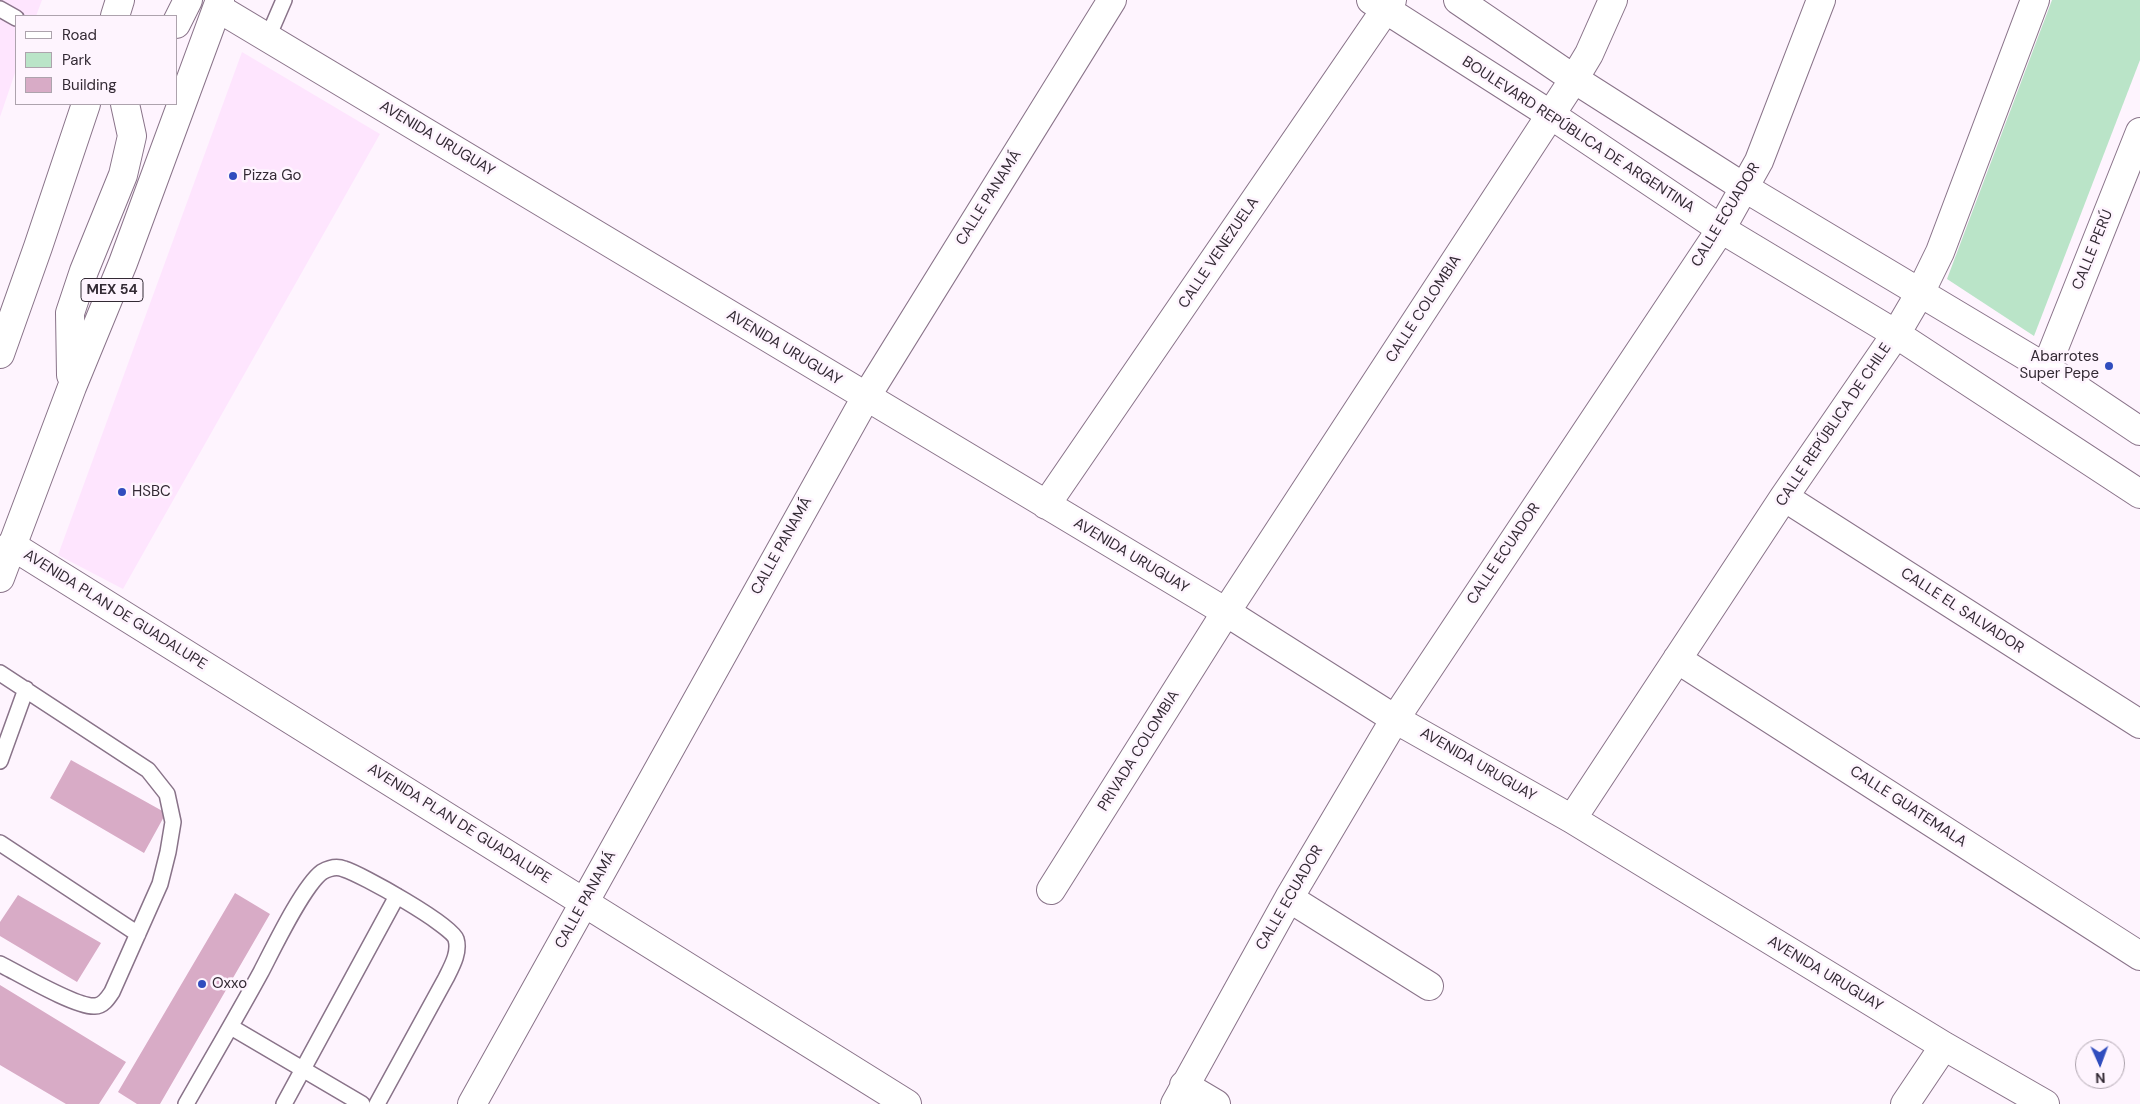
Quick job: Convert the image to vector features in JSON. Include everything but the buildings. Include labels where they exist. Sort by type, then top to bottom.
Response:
[{"type":"street","points":[[115,15],[120,0]]},
{"type":"street","points":[[178,20],[188,0]]},
{"type":"street","name":"CALLE PANAMÁ","points":[[472,1104],[866,397],[1112,0]]},
{"type":"street","points":[[1458,0],[1574,80],[1745,188],[2046,368],[2140,431]]},
{"type":"street","name":"CALLE COLOMBIA","points":[[1226,612],[1574,80],[1589,54],[1613,0]]},
{"type":"street","name":"CALLE ECUADOR","points":[[1180,1094],[1289,898],[1395,719],[1721,229],[1759,161],[1821,0]]},
{"type":"street","name":"CALLE REPÚBLICA DE CHILE","points":[[1572,819],[1784,497],[1896,334],[1920,294],[1940,252],[2035,0]]},
{"type":"street","name":"BOULEVARD REPÚBLICA DE ARGENTINA","points":[[1383,3],[1721,229],[1896,334],[2140,494]]},
{"type":"street","name":"CALLE VENEZUELA","points":[[1046,505],[1383,3]]},
{"type":"street","name":"AVENIDA URUGUAY","points":[[219,4],[268,37],[1226,612],[1395,719],[1572,819],[1944,1046],[2045,1104]]},
{"type":"street","name":"MEX 54","points":[[0,578],[72,387],[123,263],[219,4]]},
{"type":"street","points":[[0,354],[86,105]]},
{"type":"street","points":[[72,387],[70,313],[84,271],[122,175],[132,136],[125,105]]},
{"type":"street","name":"CALLE PERÚ","points":[[2046,368],[2140,132]]},
{"type":"street","name":"CALLE EL SALVADOR","points":[[1784,497],[2140,724]]},
{"type":"street","name":"AVENIDA PLAN DE GUADALUPE","points":[[11,545],[907,1104]]},
{"type":"street","name":"PRIVADA COLOMBIA","points":[[1052,890],[1226,612]]},
{"type":"street","name":"CALLE GUATEMALA","points":[[1677,659],[2140,956]]},
{"type":"street","points":[[1289,898],[1429,986]]},
{"type":"street","points":[[1905,1104],[1944,1046]]},
{"type":"street","points":[[1180,1094],[1216,1104]]},
{"type":"lane","points":[[268,37],[284,0]]},
{"type":"lane","points":[[0,9],[15,17]]},
{"type":"lane","points":[[0,673],[148,770],[167,794],[173,822],[160,884],[112,992],[102,1004],[88,1006],[69,999],[0,964]]},
{"type":"lane","points":[[0,761],[26,689]]},
{"type":"lane","points":[[0,843],[138,934]]},
{"type":"lane","points":[[186,1104],[231,1027],[294,910],[322,873],[331,868],[342,868],[396,896],[447,928],[455,937],[457,948],[454,961],[446,978],[377,1104]]},
{"type":"lane","points":[[284,1104],[396,896]]},
{"type":"lane","points":[[231,1027],[362,1104]]},
{"type":"shaded area","points":[[0,0],[42,0],[36,15],[15,15],[15,73],[0,117]]},
{"type":"shaded area","points":[[242,52],[380,134],[123,589],[58,555]]},
{"type":"green space","points":[[2052,0],[2140,0],[2140,60],[2034,336],[1947,279]]},
{"type":"place","name":"Pizza Go","points":[[233,176]]},
{"type":"place","name":"Abarrotes Super Pepe","points":[[2109,366]]},
{"type":"place","name":"HSBC","points":[[122,492]]},
{"type":"place","name":"Oxxo","points":[[202,984]]}]
